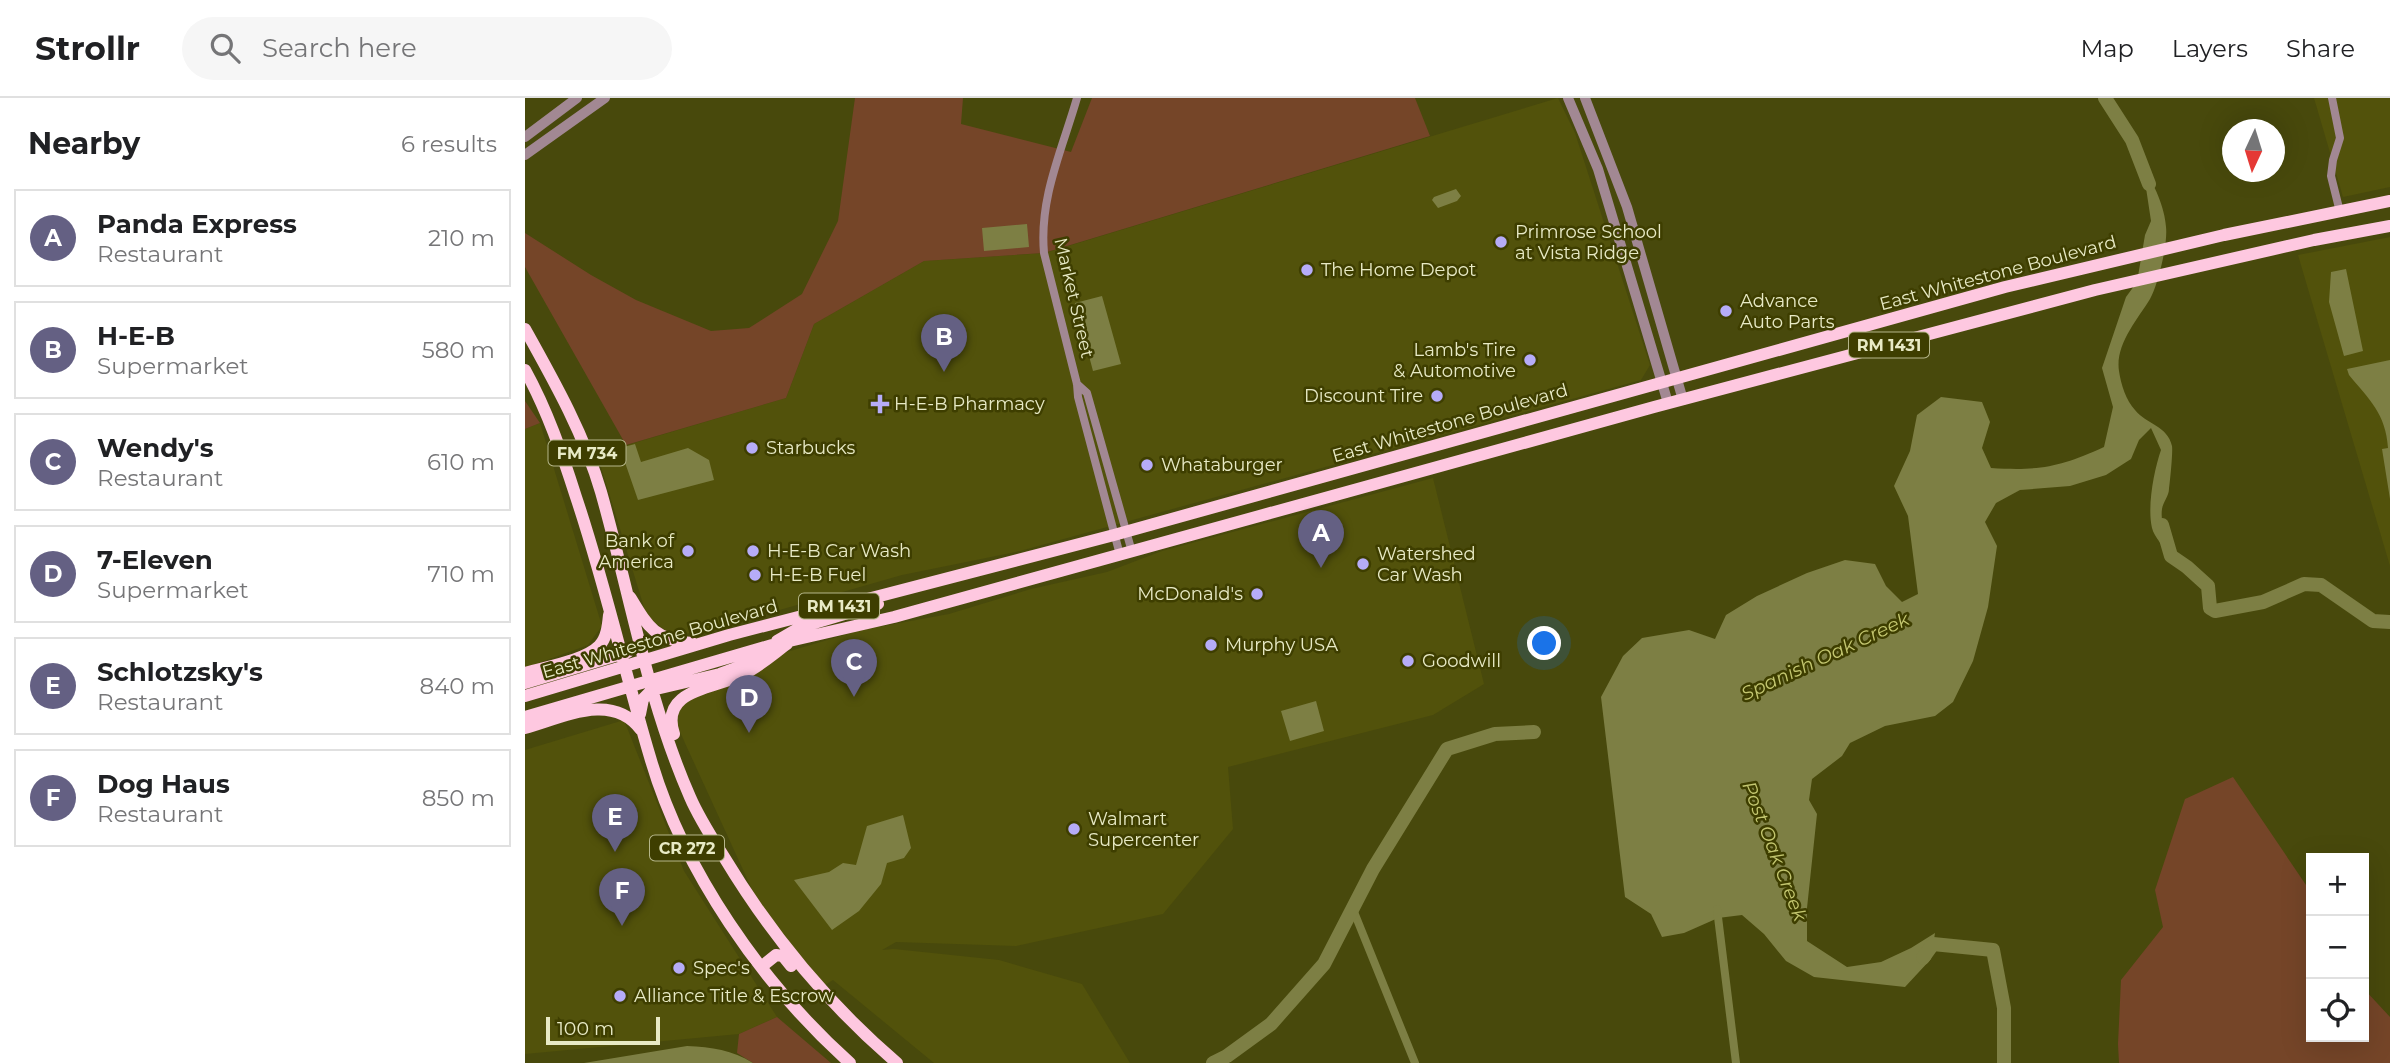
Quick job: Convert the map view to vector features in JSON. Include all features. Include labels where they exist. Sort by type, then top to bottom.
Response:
[{"type":"main road","name":"East Whitestone Boulevard","points":[[525,696],[624,660],[642,661],[1120,533],[1676,377],[2104,262],[2390,201]]},
{"type":"main road","name":"East Whitestone Boulevard","points":[[772,645],[894,617],[1668,403],[2095,290],[2213,262],[2390,226]]},
{"type":"main road","name":"FM 734","points":[[525,329],[585,447],[600,490],[650,685]]},
{"type":"main road","name":"FM 734","points":[[525,370],[556,435],[631,685]]},
{"type":"main road","name":"East Whitestone Boulevard","points":[[525,717],[631,685],[650,685],[739,667],[801,627],[966,580],[980,570]]},
{"type":"main road","points":[[624,587],[653,631],[669,640],[699,644]]},
{"type":"main road","points":[[525,673],[586,655],[599,646],[607,629],[610,608]]},
{"type":"main road","points":[[678,769],[679,752],[670,725],[670,716],[675,705],[685,696],[747,672],[793,641]]},
{"type":"main road","points":[[525,683],[624,660],[637,642]]},
{"type":"main road","name":"CR 272","points":[[631,685],[661,788],[688,850],[714,899],[782,993],[850,1063]]},
{"type":"main road","points":[[639,718],[641,703],[650,685]]},
{"type":"main road","name":"CR 272","points":[[650,685],[691,800],[739,883],[798,963],[855,1025],[895,1063]]},
{"type":"main road","points":[[525,728],[589,710],[604,709],[619,712],[638,725],[643,733]]},
{"type":"main road","points":[[761,967],[776,955],[783,956],[849,1029],[869,1048],[895,1063]]},
{"type":"main road","points":[[803,1016],[820,1027],[860,1063]]},
{"type":"street","points":[[525,137],[577,98]]},
{"type":"street","points":[[525,155],[605,98]]},
{"type":"street","name":"Market Street","points":[[1077,98],[1050,180],[1044,208],[1044,253],[1078,397],[1126,554]]},
{"type":"street","points":[[1568,98],[1606,191],[1668,403]]},
{"type":"street","points":[[1585,98],[1627,207],[1683,400]]},
{"type":"street","points":[[2332,98],[2340,138],[2331,176],[2340,212]]},
{"type":"street","name":"Market Street","points":[[1077,384],[1087,393],[1120,533]]},
{"type":"shaded area","points":[[855,98],[963,98],[961,124],[1071,152],[1092,98],[1415,98],[1430,136],[1044,253],[924,261],[814,324],[786,398],[626,445],[525,267],[525,233],[636,300],[711,331],[749,328],[802,294],[838,221]]},
{"type":"shaded area","points":[[1558,98],[1575,133],[1650,365],[1641,380],[1020,551],[902,575],[702,632],[672,635],[647,617],[597,454],[786,398],[814,324],[924,261],[1045,253]]},
{"type":"shaded area","points":[[2314,98],[2390,98],[2390,187],[2343,197]]},
{"type":"shaded area","points":[[2390,237],[2390,566],[2298,255]]},
{"type":"shaded area","points":[[525,401],[540,423],[525,429]]},
{"type":"shaded area","points":[[540,423],[602,626],[588,645],[525,668],[525,429]]},
{"type":"shaded area","points":[[1433,478],[1484,684],[1433,715],[1228,767],[1233,829],[1163,914],[1016,946],[896,942],[882,950],[999,960],[1082,984],[1130,1063],[934,1063],[833,980],[820,988],[772,933],[674,719],[682,700],[780,654],[861,630],[949,614],[1031,589],[1107,572],[1162,551]]},
{"type":"shaded area","points":[[624,720],[684,871],[777,1017],[739,1034],[525,1054],[525,750]]},
{"type":"shaded area","points":[[2233,777],[2306,885],[2306,1042],[2369,1042],[2369,994],[2390,1017],[2390,1063],[2119,1063],[2121,980],[2163,927],[2155,890],[2185,799]]},
{"type":"shaded area","points":[[777,1017],[831,1063],[753,1063],[737,1053],[739,1034]]},
{"type":"water","points":[[2143,168],[2161,204],[2166,227],[2165,243],[2153,293],[2124,342],[2120,352],[2119,371],[2124,392],[2132,406],[2166,434],[2172,446],[2169,492],[2162,515],[2171,556],[2152,528],[2152,489],[2161,450],[2151,428],[2139,440],[2131,459],[2106,475],[2070,486],[2020,490],[1996,503],[1985,522],[1997,546],[1988,607],[1973,661],[1953,702],[1935,716],[1885,726],[1850,743],[1842,756],[1812,779],[1809,800],[1817,814],[1807,908],[1807,941],[1847,967],[1881,962],[1935,933],[1931,959],[1905,987],[1814,977],[1786,961],[1764,934],[1742,915],[1718,918],[1684,933],[1662,937],[1651,914],[1625,897],[1601,697],[1623,656],[1642,638],[1689,630],[1715,639],[1726,615],[1757,596],[1807,573],[1845,560],[1875,564],[1886,586],[1902,602],[1918,594],[1908,516],[1894,486],[1910,451],[1917,415],[1941,397],[1982,402],[1990,422],[1982,448],[1991,468],[2023,469],[2049,466],[2104,447],[2113,407],[2102,368],[2126,297],[2137,282],[2145,235],[2151,221]]},
{"type":"water","points":[[1456,189],[1461,196],[1457,201],[1438,208],[1432,200],[1434,197]]},
{"type":"water","points":[[1027,224],[1029,247],[984,251],[982,228]]},
{"type":"water","points":[[2346,269],[2363,351],[2344,356],[2329,302],[2331,272]]},
{"type":"water","points":[[1102,296],[1121,364],[1093,371],[1075,303]]},
{"type":"water","points":[[2390,360],[2390,499],[2382,449],[2388,448],[2384,426],[2375,408],[2347,369]]},
{"type":"water","points":[[635,444],[641,462],[688,448],[709,460],[714,480],[638,500],[620,448]]},
{"type":"water","points":[[1316,701],[1324,731],[1290,741],[1281,711]]},
{"type":"water","points":[[903,815],[911,848],[904,858],[887,863],[881,884],[859,911],[832,930],[794,880],[829,872],[843,863],[856,865],[867,826]]},
{"type":"water","points":[[687,1046],[721,1050],[753,1063],[584,1063]]},
{"type":"waterway","name":"Spanish Oak Creek","points":[[2105,98],[2132,140],[2149,184]]},
{"type":"waterway","points":[[2162,525],[2171,556],[2208,586],[2210,608],[2215,611],[2263,602],[2304,584],[2321,585],[2373,621],[2390,622]]},
{"type":"waterway","name":"Spanish Oak Creek","points":[[1213,1063],[1271,1024],[1324,964],[1373,869],[1447,749],[1495,734],[1534,732]]},
{"type":"waterway","points":[[1352,907],[1415,1063]]},
{"type":"waterway","points":[[1717,909],[1736,1063]]},
{"type":"waterway","name":"Post Oak Creek","points":[[1923,958],[1933,944],[1993,950],[2004,1008],[2004,1063]]},
{"type":"place","name":"Primrose School at Vista Ridge","points":[[1501,242]]},
{"type":"place","name":"The Home Depot","points":[[1307,270]]},
{"type":"place","name":"Advance Auto Parts","points":[[1726,311]]},
{"type":"place","name":"Lamb's Tire & Automotive","points":[[1530,360]]},
{"type":"place","name":"H-E-B","points":[[944,372]]},
{"type":"place","name":"Discount Tire","points":[[1437,396]]},
{"type":"place","name":"H-E-B Pharmacy","points":[[880,404]]},
{"type":"place","name":"Starbucks","points":[[752,448]]},
{"type":"place","name":"Whataburger","points":[[1147,465]]},
{"type":"place","name":"Bank of America","points":[[688,551]]},
{"type":"place","name":"H-E-B Car Wash","points":[[753,551]]},
{"type":"place","name":"Watershed Car Wash","points":[[1363,564]]},
{"type":"place","name":"Panda Express","points":[[1321,568]]},
{"type":"place","name":"H-E-B Fuel","points":[[755,575]]},
{"type":"place","name":"McDonald's","points":[[1257,594]]},
{"type":"place","name":"Murphy USA","points":[[1211,645]]},
{"type":"place","name":"Goodwill","points":[[1408,661]]},
{"type":"place","name":"Wendy's","points":[[854,697]]},
{"type":"place","name":"7-Eleven","points":[[749,733]]},
{"type":"place","name":"Walmart Supercenter","points":[[1074,829]]},
{"type":"place","name":"Schlotzsky's","points":[[615,852]]},
{"type":"place","name":"Dog Haus","points":[[622,926]]},
{"type":"place","name":"Spec's","points":[[679,968]]},
{"type":"place","name":"Alliance Title & Escrow","points":[[620,996]]}]
